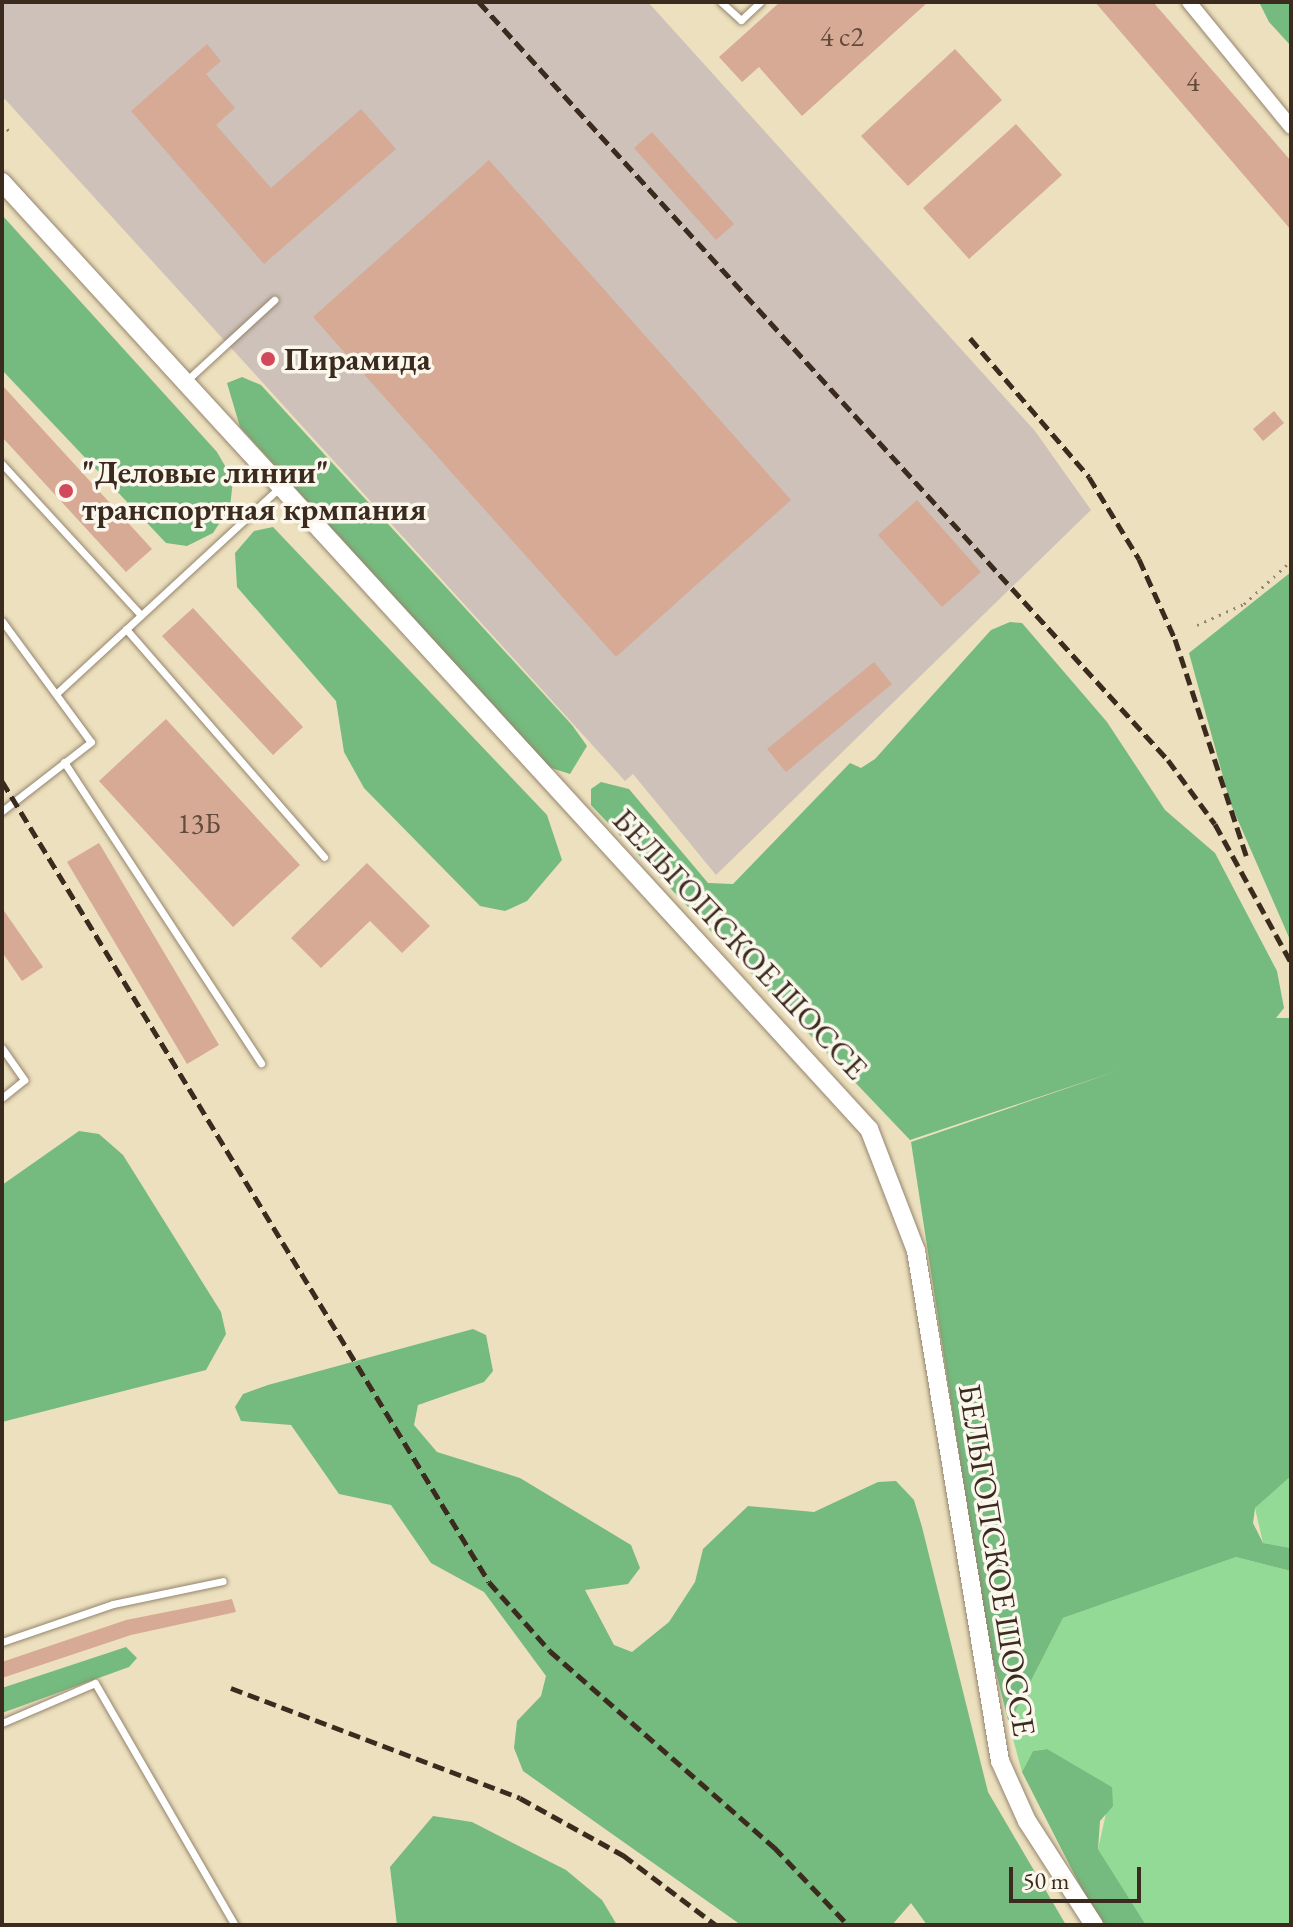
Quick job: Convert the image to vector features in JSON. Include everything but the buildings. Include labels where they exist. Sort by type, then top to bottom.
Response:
[{"type":"street","points":[[1189,2],[1291,127]]},
{"type":"street","name":"БЕЛЬГОПСКОЕ ШОССЕ","points":[[2,182],[869,1129],[916,1251],[1000,1761],[1027,1821],[1094,1925]]},
{"type":"lane","points":[[721,2],[741,20],[760,2]]},
{"type":"lane","points":[[184,383],[274,300]]},
{"type":"lane","points":[[2,464],[141,615]]},
{"type":"lane","points":[[58,692],[280,487]]},
{"type":"lane","points":[[2,621],[58,692],[91,742],[2,811]]},
{"type":"lane","points":[[126,629],[324,857]]},
{"type":"lane","points":[[64,762],[261,1063]]},
{"type":"lane","points":[[2,1048],[24,1080],[2,1098]]},
{"type":"lane","points":[[2,1642],[113,1604],[223,1581]]},
{"type":"lane","points":[[2,1723],[95,1683],[235,1925]]},
{"type":"path","points":[[2,123],[9,131]]},
{"type":"path","points":[[1197,625],[1244,604],[1291,561]]},
{"type":"shaded area","points":[[2,2],[648,2],[1035,431],[1091,510],[716,875],[633,774],[625,781],[2,96]]},
{"type":"green space","points":[[1259,2],[1291,2],[1291,46],[1269,22]]},
{"type":"green space","points":[[2,215],[217,452],[233,480],[230,507],[213,533],[187,546],[166,543],[2,370]]},
{"type":"green space","points":[[242,377],[261,385],[572,725],[587,746],[570,774],[548,767],[240,427],[227,383]]},
{"type":"green space","points":[[273,527],[547,815],[562,860],[527,901],[505,911],[480,906],[364,788],[344,752],[336,701],[237,587],[235,553],[254,531]]},
{"type":"green space","points":[[1291,572],[1291,942],[1230,802],[1189,653]]},
{"type":"green space","points":[[1010,622],[1022,623],[1107,722],[1165,810],[1215,853],[1277,971],[1284,1008],[1276,1018],[1291,1018],[1291,1476],[1255,1508],[1253,1523],[1263,1543],[1291,1548],[1291,1571],[1236,1557],[1063,1618],[1009,1724],[987,1636],[911,1142],[1120,1070],[910,1140],[591,805],[591,789],[601,782],[629,789],[708,883],[733,884],[850,763],[861,768],[875,759],[991,630]]},
{"type":"green space","points":[[79,1131],[99,1134],[123,1155],[221,1312],[226,1334],[206,1370],[2,1422],[2,1185]]},
{"type":"green space","points":[[473,1329],[486,1335],[493,1371],[484,1382],[418,1405],[414,1425],[437,1452],[520,1478],[631,1545],[640,1568],[628,1584],[585,1590],[614,1645],[632,1652],[669,1622],[695,1582],[703,1549],[748,1506],[814,1512],[878,1482],[896,1481],[914,1500],[922,1527],[988,1792],[1066,1925],[927,1925],[911,1903],[892,1925],[741,1925],[523,1771],[514,1748],[517,1721],[541,1696],[546,1676],[484,1592],[431,1563],[391,1505],[339,1494],[291,1425],[241,1421],[235,1407],[243,1394],[268,1385]]},
{"type":"green space","points":[[1291,1476],[1291,1548],[1263,1543],[1255,1508]]},
{"type":"green space","points":[[1236,1557],[1291,1571],[1291,1925],[1146,1925],[1098,1849],[1112,1787],[1046,1749],[1033,1751],[1022,1772],[1009,1724],[1063,1618]]},
{"type":"green space","points":[[126,1647],[137,1658],[129,1667],[2,1713],[2,1688]]},
{"type":"green space","points":[[1047,1749],[1112,1787],[1113,1806],[1100,1821],[1098,1849],[1146,1925],[1104,1925],[1086,1897],[1022,1772],[1033,1751]]},
{"type":"green space","points":[[433,1816],[472,1822],[566,1870],[602,1900],[617,1925],[397,1925],[390,1867]]},
{"type":"railway","points":[[479,2],[1168,760],[1215,824],[1291,962]]},
{"type":"railway","points":[[970,338],[1089,477],[1139,559],[1175,639],[1248,861]]},
{"type":"railway","points":[[2,781],[489,1582],[550,1651],[774,1847],[848,1925]]},
{"type":"railway","points":[[231,1688],[520,1798],[623,1855],[716,1925]]},
{"type":"place","name":"Пирамида","points":[[268,359]]},
{"type":"place","name":"\"Деловые линии\" транспортная крмпания","points":[[66,491]]}]
